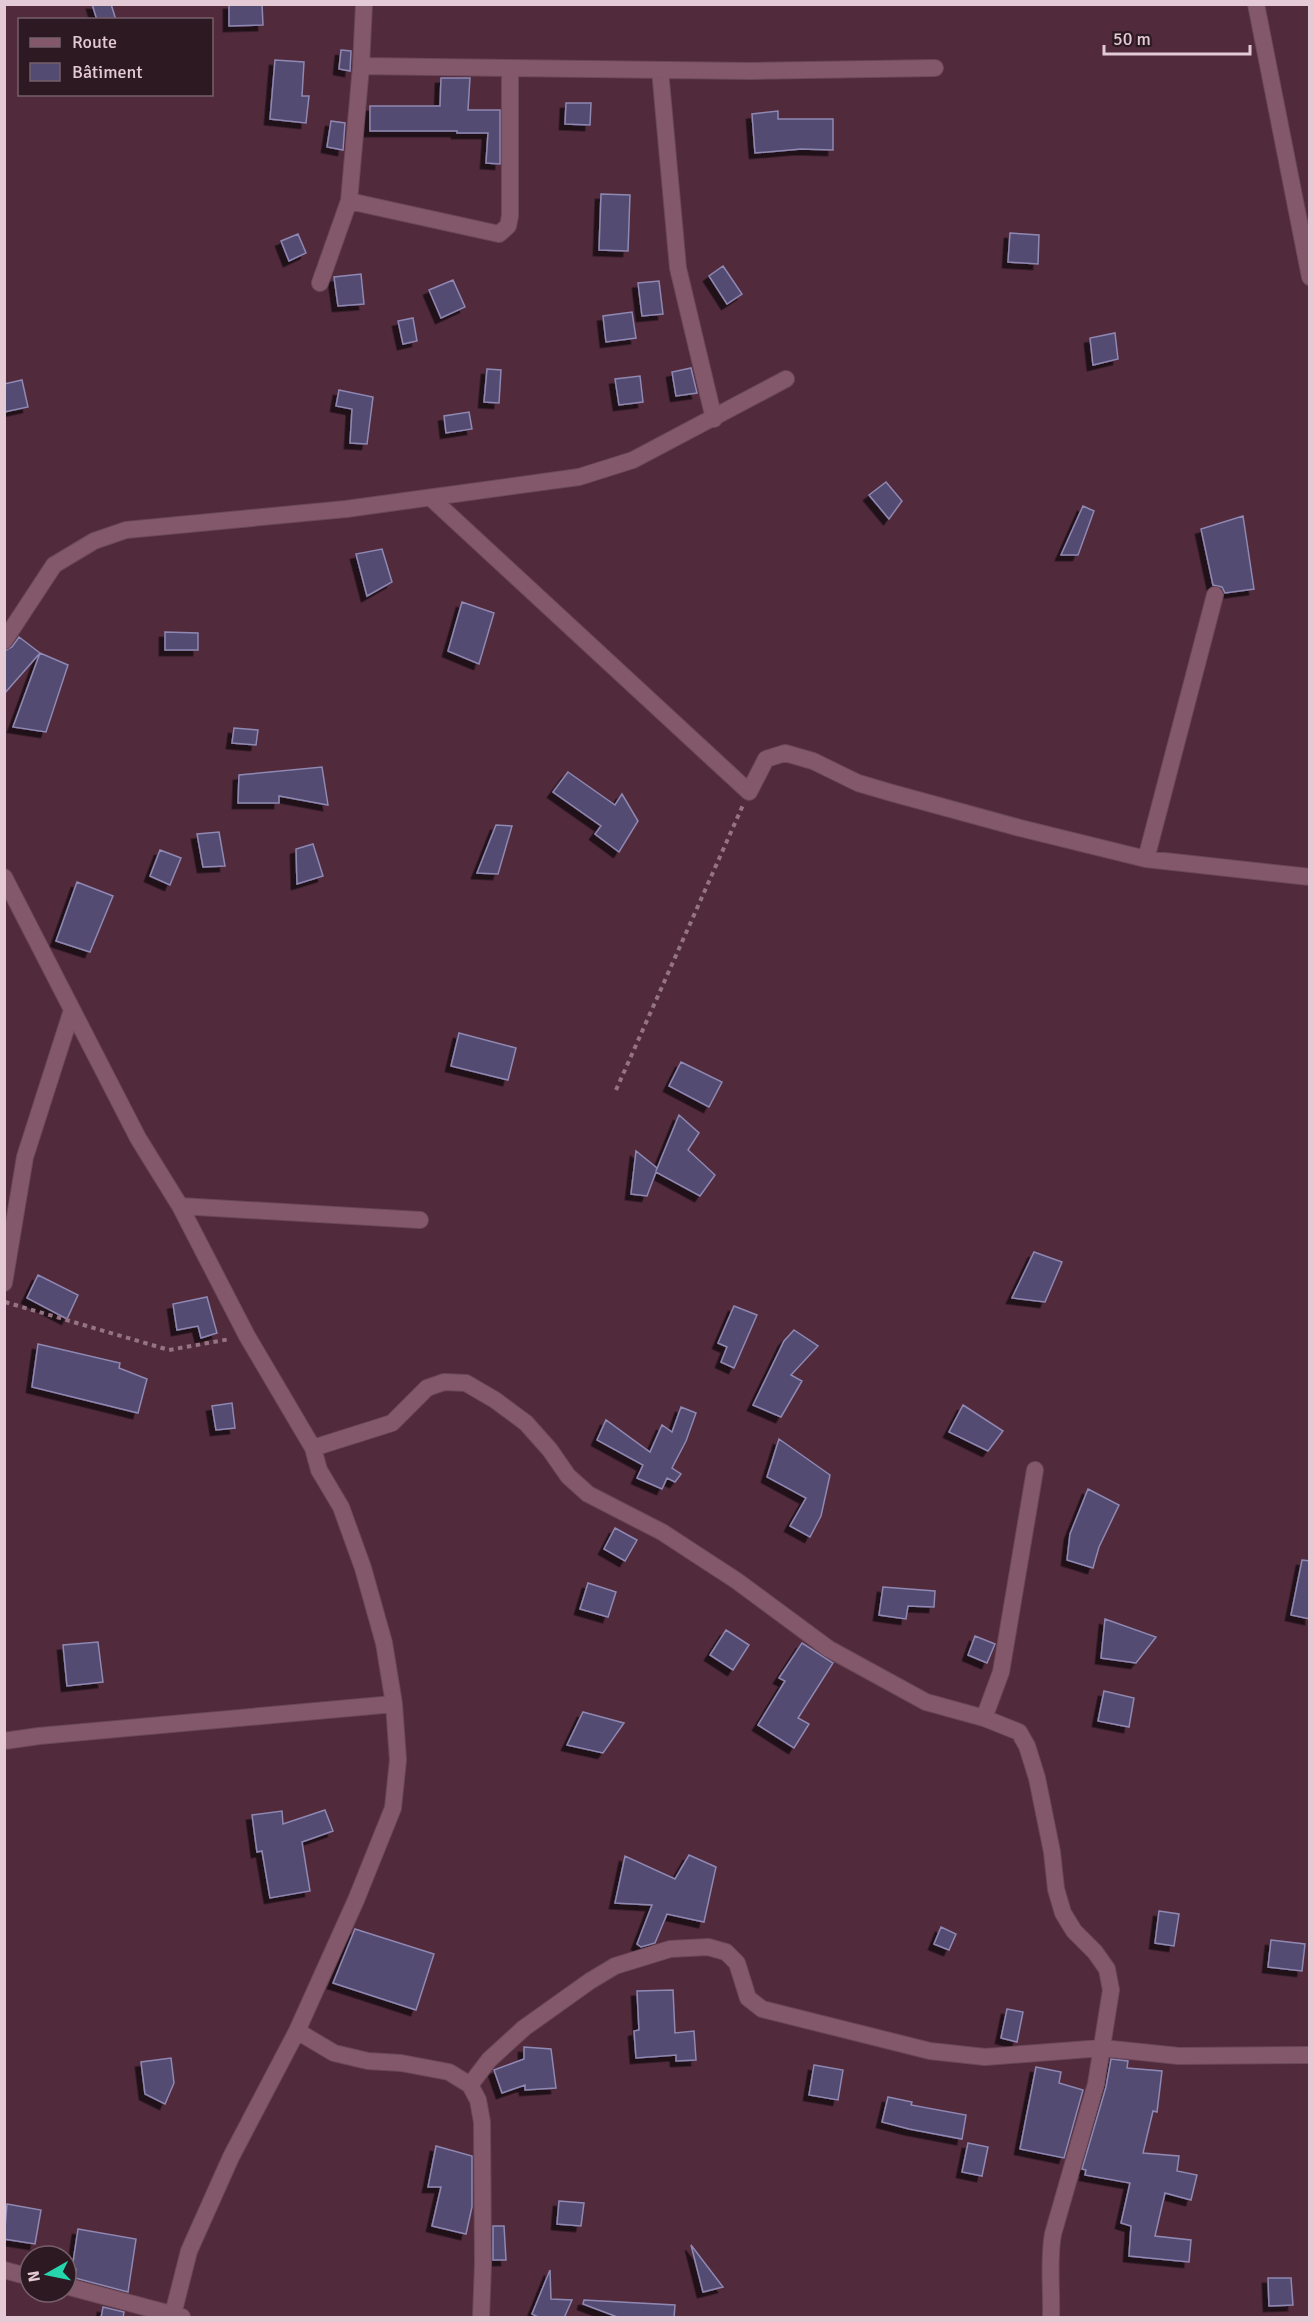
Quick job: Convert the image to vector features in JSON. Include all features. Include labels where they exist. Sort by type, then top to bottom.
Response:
[{"type":"street","points":[[320,283],[349,201],[364,4]]},
{"type":"street","points":[[1256,4],[1310,277]]},
{"type":"street","points":[[361,66],[750,71],[935,68]]},
{"type":"street","points":[[349,201],[499,234],[508,226],[510,216],[510,68]]},
{"type":"street","points":[[660,70],[678,268],[714,419]]},
{"type":"street","points":[[4,641],[54,565],[94,541],[126,530],[346,509],[579,477],[633,460],[786,379]]},
{"type":"street","points":[[431,498],[749,792],[766,759],[785,753],[813,761],[858,783],[892,793],[1146,859],[1310,877]]},
{"type":"street","points":[[1146,859],[1215,594]]},
{"type":"street","points":[[4,877],[138,1138],[180,1206],[247,1336],[313,1448],[319,1470],[341,1508],[363,1568],[384,1643],[394,1704],[398,1760],[393,1808],[356,1900],[297,2031],[231,2157],[189,2251],[176,2316],[78,2289]]},
{"type":"street","points":[[4,1283],[25,1157],[72,1010]]},
{"type":"street","points":[[180,1206],[420,1220]]},
{"type":"street","points":[[313,1448],[392,1423],[427,1388],[444,1382],[466,1383],[495,1400],[526,1423],[550,1450],[568,1476],[588,1494],[662,1532],[737,1581],[829,1649],[926,1702],[984,1718],[1019,1732],[1027,1746],[1037,1778],[1052,1852],[1056,1889],[1063,1913],[1074,1931],[1095,1952],[1107,1969],[1111,1990],[1093,2094],[1053,2234],[1051,2318]]},
{"type":"street","points":[[984,1718],[1001,1672],[1035,1470]]},
{"type":"street","points":[[4,1741],[394,1704]]},
{"type":"street","points":[[470,2085],[489,2060],[524,2028],[590,1982],[615,1966],[670,1948],[685,1947],[708,1947],[726,1952],[737,1963],[748,1998],[762,2008],[930,2051],[985,2057],[1102,2048],[1179,2056],[1310,2055]]},
{"type":"street","points":[[297,2031],[334,2053],[368,2061],[401,2063],[448,2072],[470,2085],[478,2100],[482,2122],[481,2318]]},
{"type":"path","points":[[616,1090],[749,792]]},
{"type":"path","points":[[4,1301],[169,1350],[247,1336]]},
{"type":"building","points":[[92,4],[111,4],[115,18],[96,18]]},
{"type":"building","points":[[229,4],[262,4],[263,25],[229,26]]},
{"type":"building","points":[[341,50],[351,51],[350,71],[339,69]]},
{"type":"building","points":[[275,60],[304,62],[302,96],[309,96],[306,123],[270,119]]},
{"type":"building","points":[[441,78],[470,78],[468,110],[500,110],[500,164],[486,163],[488,133],[370,131],[370,106],[440,106]]},
{"type":"building","points":[[566,103],[591,103],[590,125],[565,124]]},
{"type":"building","points":[[778,111],[778,119],[833,119],[833,150],[801,149],[755,153],[752,114]]},
{"type":"building","points":[[331,121],[345,123],[343,150],[327,147]]},
{"type":"building","points":[[601,194],[630,195],[628,251],[599,250]]},
{"type":"building","points":[[1010,233],[1039,235],[1038,264],[1008,262]]},
{"type":"building","points":[[298,234],[306,253],[289,261],[281,241]]},
{"type":"building","points":[[723,266],[742,294],[727,304],[709,276]]},
{"type":"building","points":[[361,274],[364,304],[338,306],[334,277]]},
{"type":"building","points":[[453,280],[465,307],[441,318],[429,290]]},
{"type":"building","points":[[659,281],[663,314],[642,316],[638,283]]},
{"type":"building","points":[[632,312],[636,338],[606,342],[603,316]]},
{"type":"building","points":[[413,318],[417,341],[403,344],[398,321]]},
{"type":"building","points":[[1115,333],[1118,359],[1093,365],[1090,338]]},
{"type":"building","points":[[691,368],[697,393],[676,396],[672,372]]},
{"type":"building","points":[[487,369],[501,370],[499,403],[484,402]]},
{"type":"building","points":[[640,376],[643,402],[619,405],[615,379]]},
{"type":"building","points":[[22,380],[28,407],[4,412],[4,384]]},
{"type":"building","points":[[339,390],[373,397],[367,444],[350,443],[352,409],[336,406]]},
{"type":"building","points":[[469,412],[472,429],[446,433],[444,416]]},
{"type":"building","points":[[886,482],[902,501],[889,519],[869,495]]},
{"type":"building","points":[[1083,506],[1094,511],[1078,555],[1061,555]]},
{"type":"building","points":[[1243,516],[1254,589],[1225,593],[1222,587],[1213,585],[1201,529]]},
{"type":"building","points":[[382,549],[392,582],[367,596],[356,554]]},
{"type":"building","points":[[462,602],[494,613],[479,664],[448,651]]},
{"type":"building","points":[[165,632],[198,633],[198,650],[165,650]]},
{"type":"building","points":[[19,637],[40,653],[4,694],[4,651],[12,647]]},
{"type":"building","points":[[40,653],[68,665],[46,732],[13,727]]},
{"type":"building","points":[[234,728],[258,730],[256,745],[232,743]]},
{"type":"building","points":[[322,767],[328,805],[279,796],[279,803],[238,803],[239,775]]},
{"type":"building","points":[[568,772],[615,805],[622,794],[638,821],[619,852],[595,834],[601,826],[553,792]]},
{"type":"building","points":[[496,825],[512,826],[498,874],[477,873]]},
{"type":"building","points":[[219,832],[225,866],[203,867],[197,834]]},
{"type":"building","points":[[313,844],[323,876],[297,884],[296,849]]},
{"type":"building","points":[[160,850],[181,858],[170,885],[150,876]]},
{"type":"building","points":[[77,882],[113,896],[90,952],[56,941]]},
{"type":"building","points":[[459,1033],[516,1048],[508,1080],[451,1066]]},
{"type":"building","points":[[681,1062],[722,1082],[709,1107],[669,1086]]},
{"type":"building","points":[[679,1115],[699,1133],[688,1150],[715,1175],[700,1196],[656,1172],[647,1196],[631,1194],[636,1151],[657,1168],[656,1171]]},
{"type":"building","points":[[1034,1252],[1062,1262],[1045,1302],[1012,1298]]},
{"type":"building","points":[[38,1275],[78,1295],[67,1319],[27,1298]]},
{"type":"building","points":[[207,1297],[217,1333],[201,1338],[198,1326],[177,1330],[173,1304]]},
{"type":"building","points":[[734,1306],[757,1315],[734,1368],[721,1362],[727,1347],[718,1343]]},
{"type":"building","points":[[794,1330],[818,1346],[791,1375],[802,1381],[781,1417],[753,1405],[784,1341]]},
{"type":"building","points":[[38,1344],[120,1363],[119,1368],[147,1379],[138,1413],[32,1387]]},
{"type":"building","points":[[232,1403],[235,1428],[216,1430],[212,1406]]},
{"type":"building","points":[[963,1405],[1003,1431],[988,1451],[949,1432]]},
{"type":"building","points":[[681,1407],[696,1413],[686,1441],[672,1468],[681,1474],[675,1482],[667,1478],[662,1489],[637,1478],[643,1465],[597,1440],[606,1420],[650,1452],[662,1425],[672,1432]]},
{"type":"building","points":[[779,1439],[830,1475],[821,1516],[810,1537],[790,1526],[806,1498],[767,1477]]},
{"type":"building","points":[[1088,1489],[1119,1505],[1099,1547],[1093,1568],[1067,1560],[1070,1534]]},
{"type":"building","points":[[615,1528],[637,1540],[625,1561],[604,1549]]},
{"type":"building","points":[[1302,1560],[1310,1561],[1310,1619],[1291,1615]]},
{"type":"building","points":[[588,1583],[616,1592],[608,1617],[580,1609]]},
{"type":"building","points":[[883,1587],[935,1591],[934,1607],[908,1606],[906,1619],[879,1615]]},
{"type":"building","points":[[1105,1619],[1156,1637],[1136,1663],[1101,1658]]},
{"type":"building","points":[[726,1630],[749,1645],[733,1670],[710,1655]]},
{"type":"building","points":[[975,1636],[995,1644],[987,1663],[968,1655]]},
{"type":"building","points":[[98,1642],[103,1682],[67,1686],[63,1645]]},
{"type":"building","points":[[802,1643],[833,1663],[798,1718],[809,1724],[794,1748],[758,1725],[785,1681],[779,1678]]},
{"type":"building","points":[[1104,1691],[1134,1698],[1129,1727],[1098,1721]]},
{"type":"building","points":[[583,1712],[624,1723],[603,1753],[567,1745]]},
{"type":"building","points":[[325,1810],[333,1831],[302,1842],[310,1891],[270,1898],[262,1851],[257,1852],[252,1815],[282,1811],[283,1824]]},
{"type":"building","points":[[689,1855],[716,1867],[704,1922],[667,1914],[655,1943],[641,1947],[637,1944],[652,1905],[615,1903],[625,1856],[675,1879]]},
{"type":"building","points":[[1159,1911],[1179,1914],[1174,1946],[1155,1943]]},
{"type":"building","points":[[941,1927],[956,1934],[949,1950],[934,1944]]},
{"type":"building","points":[[355,1929],[434,1954],[416,2010],[333,1983]]},
{"type":"building","points":[[1271,1940],[1305,1944],[1302,1971],[1268,1967]]},
{"type":"building","points":[[673,1990],[675,2033],[694,2031],[696,2060],[676,2061],[676,2055],[636,2058],[634,2031],[639,2030],[637,1991]]},
{"type":"building","points":[[1007,2009],[1023,2012],[1017,2042],[1001,2038]]},
{"type":"building","points":[[524,2047],[551,2049],[556,2088],[525,2090],[525,2085],[502,2093],[494,2070],[524,2059]]},
{"type":"building","points":[[171,2058],[174,2083],[165,2104],[145,2094],[141,2062]]},
{"type":"building","points":[[1111,2059],[1128,2061],[1127,2068],[1162,2071],[1157,2112],[1153,2111],[1143,2153],[1179,2156],[1177,2171],[1197,2175],[1191,2200],[1165,2193],[1155,2236],[1191,2240],[1189,2262],[1129,2256],[1131,2226],[1121,2223],[1130,2183],[1085,2175],[1086,2170],[1082,2169],[1106,2087]]},
{"type":"building","points":[[814,2065],[843,2070],[838,2100],[809,2095]]},
{"type":"building","points":[[1036,2067],[1061,2072],[1059,2083],[1083,2090],[1064,2158],[1020,2149]]},
{"type":"building","points":[[888,2097],[912,2102],[911,2105],[966,2115],[962,2139],[882,2122]]},
{"type":"building","points":[[968,2143],[988,2147],[982,2176],[962,2172]]},
{"type":"building","points":[[436,2146],[472,2156],[472,2207],[466,2234],[432,2226],[441,2187],[428,2187]]},
{"type":"building","points":[[559,2201],[584,2203],[581,2226],[557,2224]]},
{"type":"building","points":[[7,2204],[41,2210],[35,2244],[4,2239]]},
{"type":"building","points":[[493,2226],[504,2226],[506,2260],[493,2260]]},
{"type":"building","points":[[78,2229],[136,2239],[128,2292],[78,2279],[78,2244],[76,2244]]},
{"type":"building","points":[[691,2245],[723,2287],[703,2292]]},
{"type":"building","points":[[550,2270],[551,2299],[572,2300],[564,2318],[540,2318],[532,2314]]},
{"type":"building","points":[[1268,2278],[1291,2278],[1293,2305],[1269,2306]]},
{"type":"building","points":[[584,2300],[675,2305],[674,2318],[620,2318],[583,2304]]},
{"type":"building","points":[[103,2307],[124,2312],[123,2318],[101,2318]]}]
